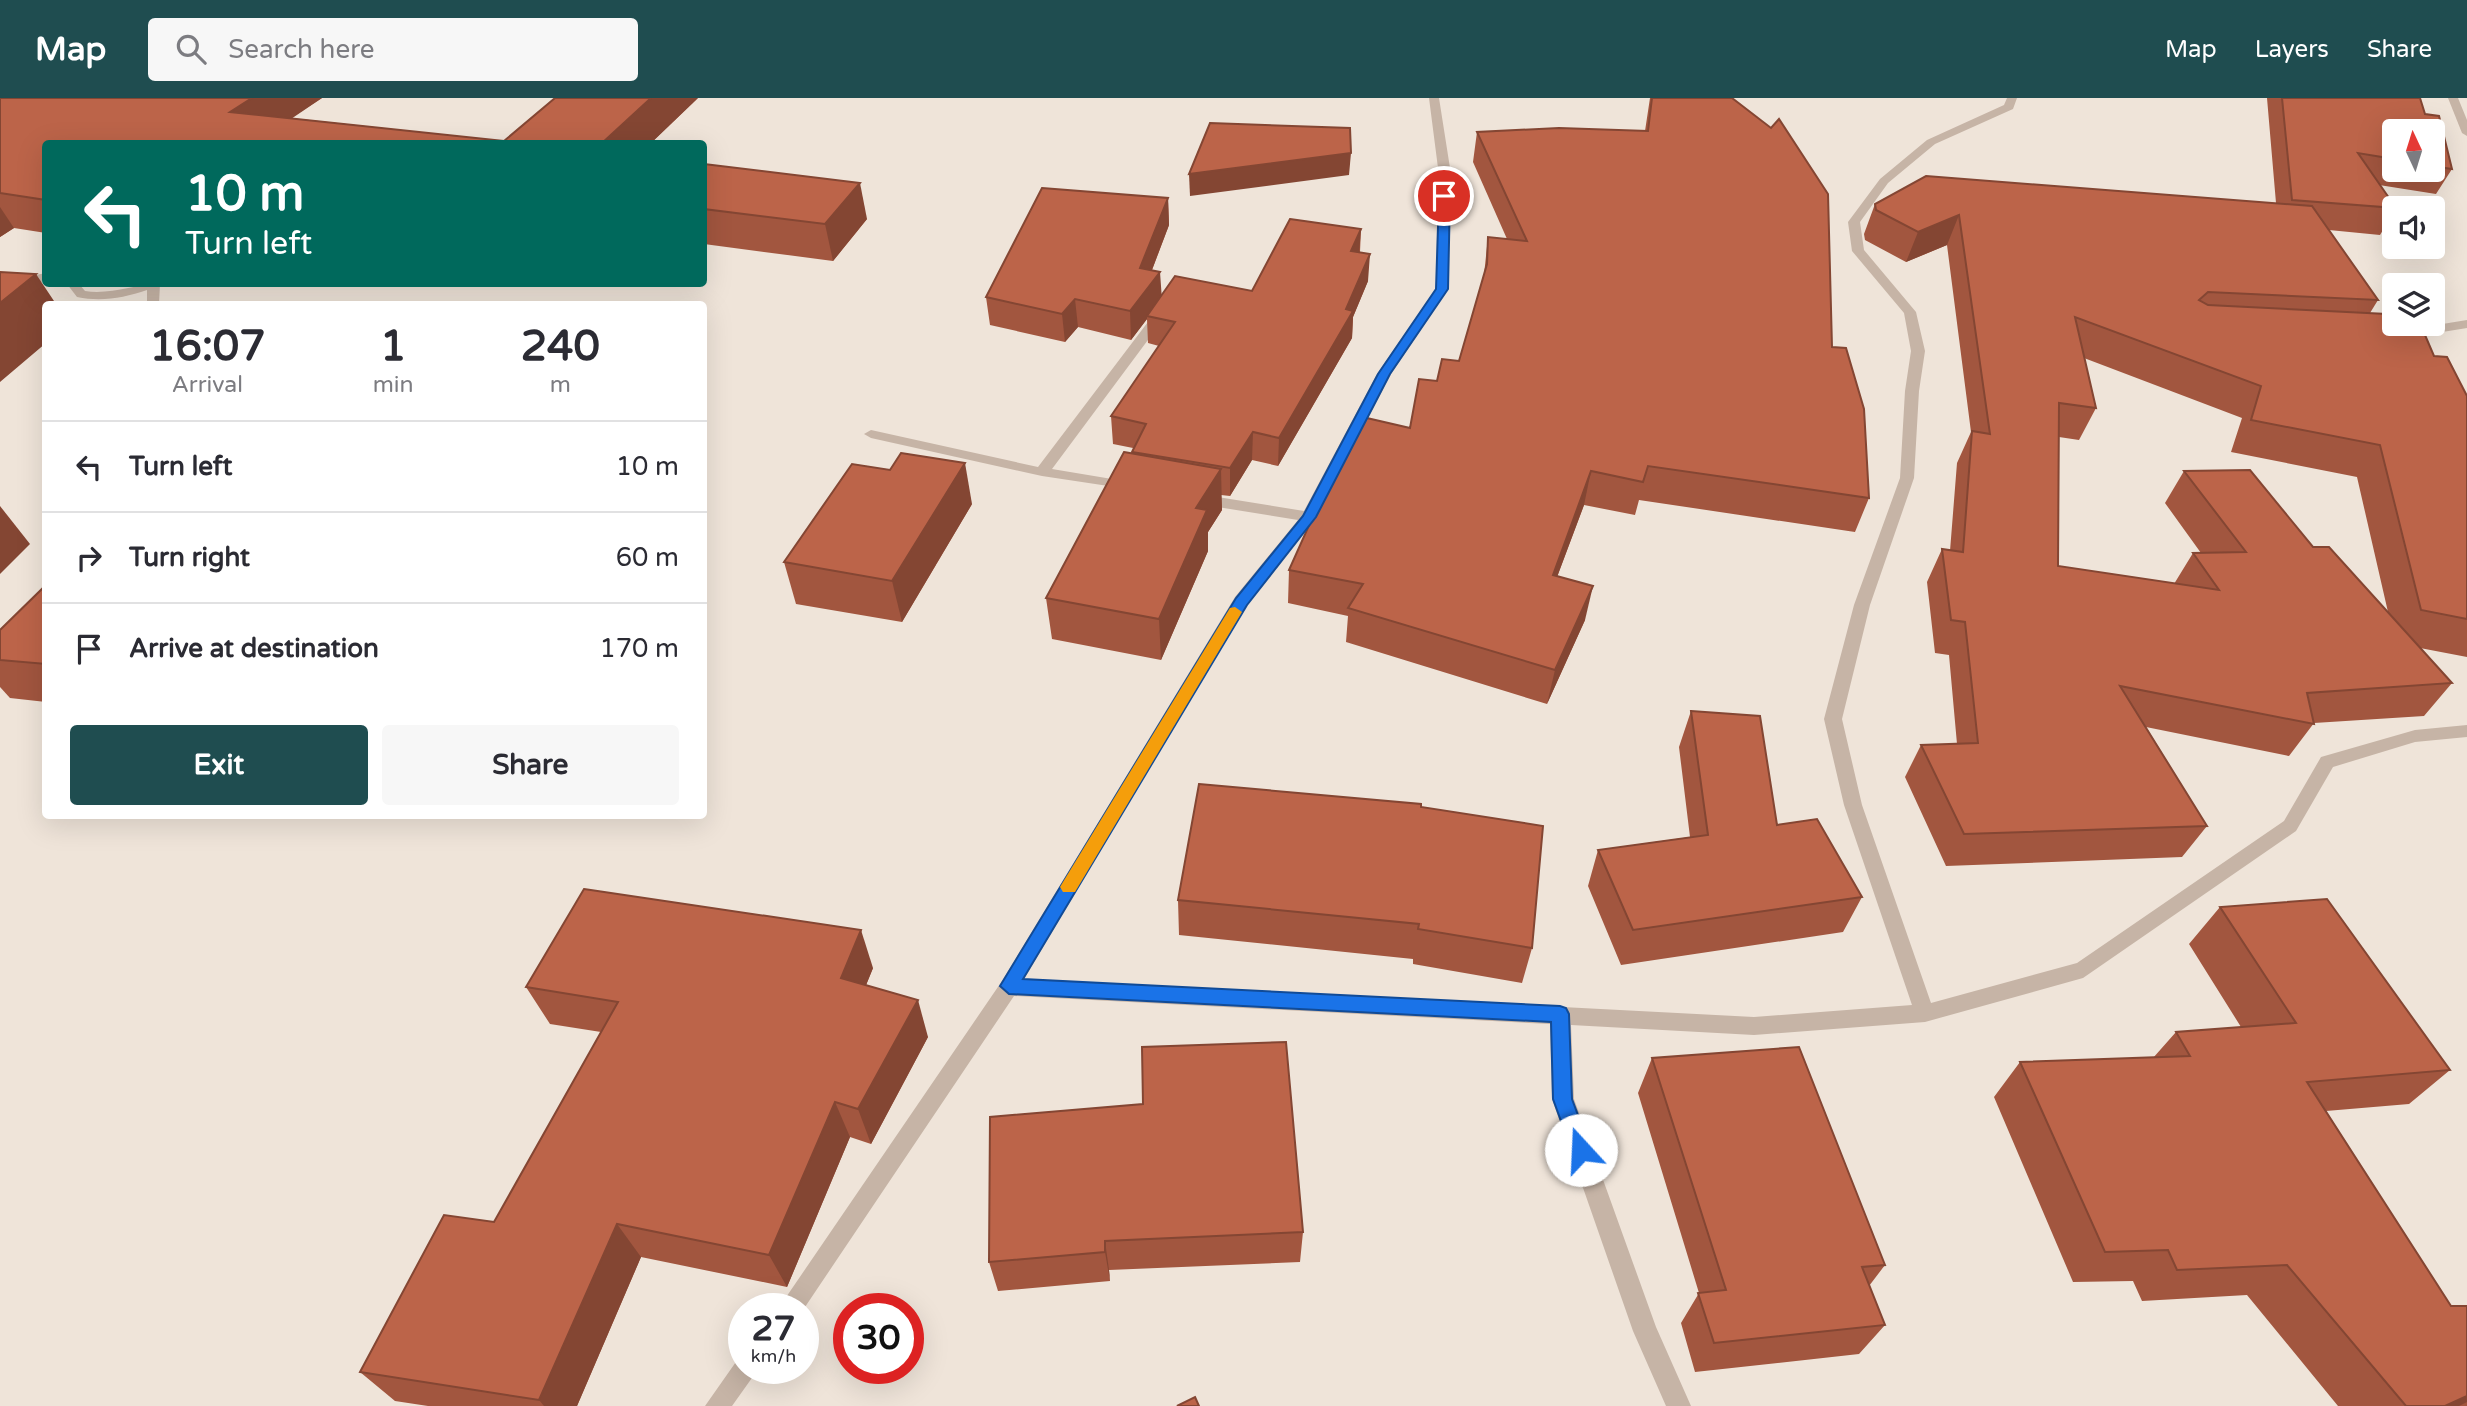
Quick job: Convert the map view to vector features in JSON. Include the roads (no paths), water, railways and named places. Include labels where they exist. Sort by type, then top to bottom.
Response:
[{"type":"street","points":[[801,1293],[1009,986],[1241,601],[1309,517],[1384,374],[1442,289],[1444,168],[1434,98]]},
{"type":"street","points":[[1925,1013],[1853,805],[1833,719],[1862,605],[1907,478],[1912,391],[1918,351],[1910,312],[1858,251],[1854,222],[1884,181],[1931,142],[2009,107],[2012,98]]},
{"type":"street","points":[[2453,98],[2467,133]]},
{"type":"street","points":[[0,286],[42,278]]},
{"type":"street","points":[[75,287],[81,294],[99,296],[122,294],[143,287]]},
{"type":"street","points":[[1042,472],[1168,304]]},
{"type":"street","points":[[2377,339],[2467,324]]},
{"type":"street","points":[[871,434],[1042,472],[1149,490]]},
{"type":"street","points":[[1189,497],[1309,517]]},
{"type":"street","points":[[1009,986],[1754,1026],[1925,1013],[2083,970],[2166,909],[2290,826],[2326,762],[2415,736],[2467,731]]},
{"type":"street","points":[[1560,1014],[1563,1099],[1645,1331],[1679,1406]]},
{"type":"street","points":[[717,1406],[734,1384]]}]
